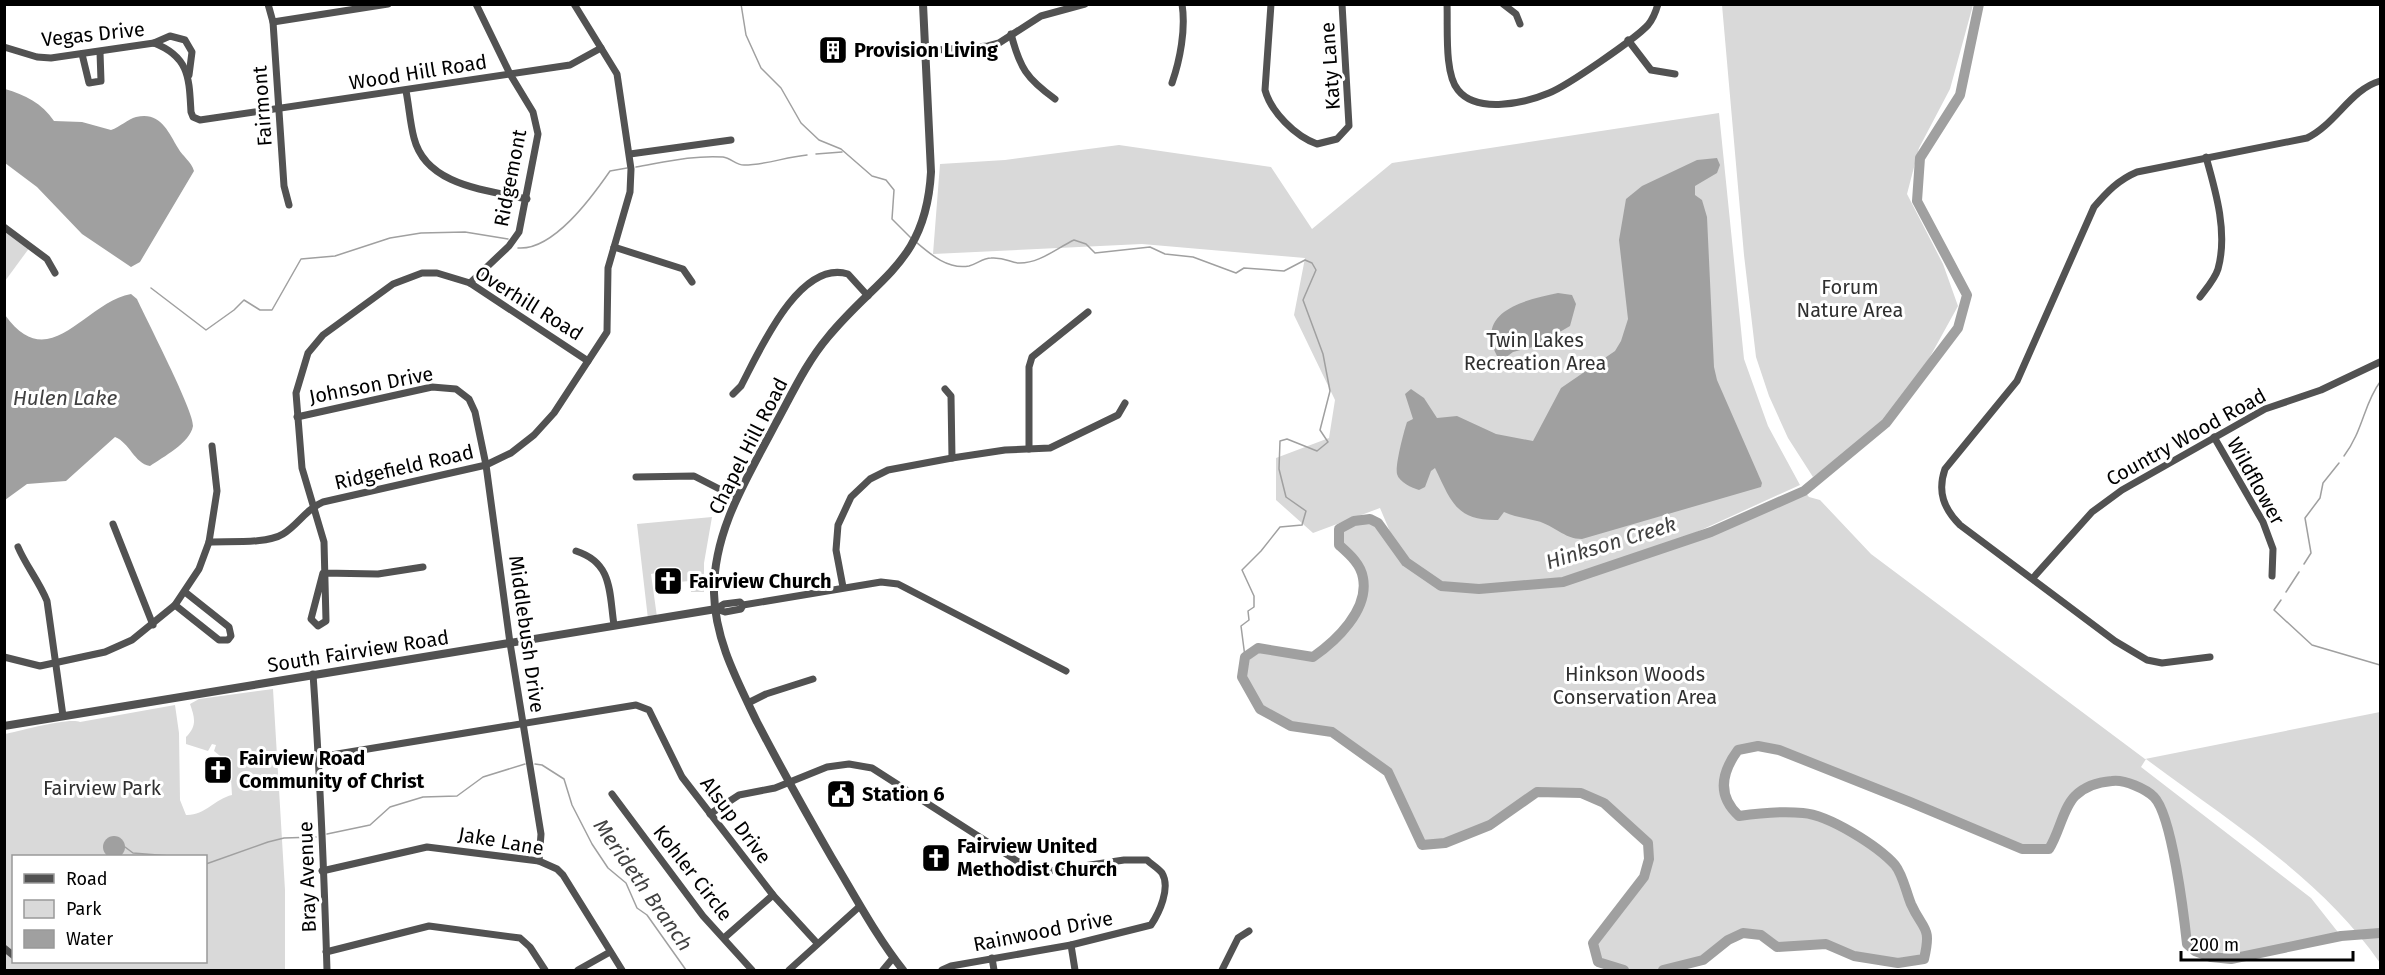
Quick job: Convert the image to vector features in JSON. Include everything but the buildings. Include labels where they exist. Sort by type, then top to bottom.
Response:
[{"type":"street","name":"Fairmont","points":[[268,4],[273,22],[284,186],[289,205]]},
{"type":"street","points":[[273,22],[388,4]]},
{"type":"street","name":"Ridgemont","points":[[470,283],[515,239],[527,199],[537,126],[530,105],[510,74],[476,4]]},
{"type":"street","name":"Ridgefield Road","points":[[209,542],[277,536],[283,534],[313,506],[486,465],[511,453],[534,435],[554,413],[608,332],[608,268],[630,192],[630,154],[617,74],[574,4]]},
{"type":"street","name":"Chapel Hill Road","points":[[903,970],[860,906],[788,784],[748,703],[726,657],[716,609],[715,586],[719,546],[737,498],[811,359],[829,335],[894,271],[912,247],[922,226],[930,195],[931,172],[923,4]]},
{"type":"street","points":[[925,51],[988,46],[1041,16],[1085,4]]},
{"type":"street","points":[[1172,83],[1177,68],[1184,16],[1182,4]]},
{"type":"street","name":"Katy Lane","points":[[1271,4],[1265,90],[1274,112],[1317,144],[1337,139],[1349,126],[1342,4]]},
{"type":"street","points":[[1447,4],[1449,66],[1458,91],[1473,101],[1486,105],[1537,97],[1560,88],[1648,25],[1658,4]]},
{"type":"street","points":[[1503,4],[1516,14],[1520,24]]},
{"type":"street","points":[[1011,34],[1019,63],[1028,78],[1056,99]]},
{"type":"street","points":[[154,43],[170,36],[185,40],[192,52],[189,75]]},
{"type":"street","points":[[1628,40],[1651,70],[1675,74]]},
{"type":"street","name":"Vegas Drive","points":[[4,47],[37,57],[100,52],[154,43],[167,48],[181,61],[189,75]]},
{"type":"street","name":"Wood Hill Road","points":[[189,75],[193,117],[200,120],[406,91],[578,63],[601,48]]},
{"type":"street","points":[[82,54],[86,77],[89,83],[95,84],[101,81],[103,75],[100,52]]},
{"type":"street","points":[[2210,657],[2162,663],[2147,660],[2115,641],[1950,515],[1941,490],[1945,469],[2017,381],[2094,207],[2122,178],[2137,172],[2206,157],[2307,138],[2321,132],[2364,89],[2380,81]]},
{"type":"street","points":[[406,91],[414,138],[426,163],[447,178],[527,199]]},
{"type":"street","points":[[630,154],[731,140]]},
{"type":"street","points":[[2200,297],[2218,271],[2221,243],[2216,196],[2206,157]]},
{"type":"street","points":[[4,227],[47,259],[56,273]]},
{"type":"street","points":[[614,247],[682,269],[692,282]]},
{"type":"street","points":[[733,394],[741,386],[777,317],[796,296],[819,277],[829,272],[848,274],[868,296]]},
{"type":"street","name":"Overhill Road","points":[[323,573],[311,619],[318,626],[326,621],[324,542],[302,468],[296,393],[301,370],[308,353],[323,335],[393,284],[408,277],[436,273],[470,283],[588,361]]},
{"type":"street","points":[[1029,449],[1029,367],[1032,357],[1088,312]]},
{"type":"street","name":"Country Wood Road","points":[[2032,578],[2092,512],[2122,490],[2265,409],[2321,390],[2380,362]]},
{"type":"street","name":"Johnson Drive","points":[[297,417],[444,386],[456,389],[469,399],[475,412]]},
{"type":"street","points":[[945,389],[951,396],[952,458]]},
{"type":"street","points":[[843,588],[836,550],[838,525],[851,497],[870,479],[888,470],[952,458],[1050,448],[1118,415],[1125,403]]},
{"type":"street","name":"Middlebush Drive","points":[[475,412],[486,465],[510,643],[541,834],[539,861]]},
{"type":"street","name":"Wildflower","points":[[2214,437],[2263,522],[2273,549],[2272,576]]},
{"type":"street","points":[[4,657],[28,665],[56,663],[105,652],[132,640],[175,605],[200,569],[209,542],[217,491],[212,446]]},
{"type":"street","points":[[636,477],[694,476],[737,498]]},
{"type":"street","points":[[113,524],[153,625]]},
{"type":"street","points":[[18,547],[25,563],[40,583],[47,601],[63,716]]},
{"type":"street","points":[[576,551],[598,562],[606,575],[614,625]]},
{"type":"street","points":[[323,573],[378,574],[423,567]]},
{"type":"street","points":[[716,609],[724,604],[740,602],[743,605],[881,582],[898,584],[1066,671]]},
{"type":"street","points":[[175,605],[219,640],[228,640],[231,636],[229,627],[185,592]]},
{"type":"street","name":"South Fairview Road","points":[[4,726],[716,609]]},
{"type":"street","name":"Bray Avenue","points":[[313,674],[319,757],[327,970]]},
{"type":"street","points":[[748,703],[813,679]]},
{"type":"street","name":"Alsup Drive","points":[[523,724],[636,705],[644,706],[649,710],[682,777],[773,895],[817,943]]},
{"type":"street","points":[[319,757],[523,724]]},
{"type":"street","name":"Rainwood Drive","points":[[788,784],[826,767],[849,764],[872,768],[1018,862],[1042,872],[1124,860],[1147,860],[1162,874],[1164,888],[1159,913],[1151,925],[1071,945],[992,958],[942,970]]},
{"type":"street","points":[[710,814],[739,795],[788,784]]},
{"type":"street","name":"Kohler Circle","points":[[612,794],[703,916],[752,970]]},
{"type":"street","name":"Jake Lane","points":[[322,872],[427,847],[539,861],[557,869],[563,875],[622,970]]},
{"type":"street","points":[[724,939],[773,895]]},
{"type":"street","points":[[789,970],[860,906]]},
{"type":"street","points":[[326,952],[436,926],[520,938],[530,947],[545,970]]},
{"type":"street","points":[[1222,970],[1238,938],[1249,931]]},
{"type":"street","points":[[1071,945],[1074,970]]},
{"type":"street","points":[[578,970],[610,952]]},
{"type":"street","points":[[883,970],[893,958]]},
{"type":"street","points":[[992,958],[994,970]]},
{"type":"green space","name":"Forum Nature Area","points":[[1722,5],[1973,5],[1950,89],[1919,148],[1907,194],[1943,264],[1958,306],[1926,364],[1879,428],[1813,477],[1788,438],[1769,396],[1756,357],[1744,255]]},
{"type":"green space","points":[[1719,113],[1744,359],[1768,426],[1800,485],[1666,546],[1711,532],[1804,491],[1809,497],[1820,500],[1871,554],[2145,759],[2380,712],[2380,932],[2378,933],[2380,933],[2380,963],[2357,932],[2302,877],[2272,852],[2146,759],[2141,767],[2311,898],[2341,936],[2240,958],[2212,958],[2195,951],[2187,944],[2179,875],[2156,798],[2124,783],[2102,782],[2082,790],[2069,805],[2049,849],[2022,849],[1779,750],[1758,746],[1738,750],[1728,767],[1724,784],[1727,800],[1732,808],[1739,816],[1779,812],[1814,815],[1839,825],[1877,850],[1898,870],[1915,913],[1925,929],[1927,940],[1924,959],[1897,964],[1873,959],[1866,960],[1826,944],[1777,947],[1761,935],[1743,933],[1728,940],[1703,960],[1664,970],[1624,970],[1598,962],[1593,943],[1644,877],[1649,859],[1648,843],[1604,803],[1581,793],[1537,792],[1490,825],[1445,843],[1422,845],[1388,772],[1332,732],[1291,726],[1260,709],[1242,677],[1245,657],[1258,648],[1313,657],[1349,623],[1361,601],[1364,590],[1363,578],[1357,564],[1339,545],[1339,529],[1356,522],[1368,521],[1377,525],[1405,560],[1416,568],[1396,546],[1380,508],[1313,533],[1276,500],[1276,458],[1329,438],[1335,400],[1294,315],[1305,258],[1142,244],[933,254],[940,164],[1005,160],[1119,145],[1271,167],[1312,229],[1392,163]]},
{"type":"green space","points":[[5,228],[30,247],[5,281]]},
{"type":"green space","points":[[712,517],[704,563],[704,592],[691,592],[690,581],[678,582],[675,569],[651,574],[657,617],[648,619],[637,524]]},
{"type":"green space","name":"Fairview Park","points":[[273,689],[285,890],[285,970],[5,970],[5,734],[56,723],[80,722],[175,705],[179,733],[180,800],[186,815],[192,815],[232,795],[230,764],[214,751],[216,745],[212,744],[208,751],[186,744],[186,737],[194,722],[190,704],[199,699]]},
{"type":"water","points":[[5,89],[32,100],[54,121],[82,122],[111,130],[133,118],[144,116],[157,120],[167,129],[194,171],[140,262],[131,267],[82,234],[37,187],[5,163]]},
{"type":"water","points":[[1717,158],[1720,165],[1717,173],[1695,186],[1695,195],[1702,200],[1707,217],[1714,367],[1717,380],[1762,483],[1761,487],[1582,539],[1570,537],[1543,523],[1504,512],[1498,520],[1473,517],[1464,513],[1451,499],[1435,468],[1431,471],[1425,487],[1419,490],[1400,480],[1397,470],[1400,448],[1407,422],[1413,419],[1405,394],[1411,389],[1424,398],[1437,418],[1457,416],[1496,434],[1533,441],[1561,388],[1615,351],[1621,341],[1628,319],[1619,240],[1626,199],[1642,186],[1697,160]]},
{"type":"water","points":[[1558,293],[1572,295],[1576,304],[1570,326],[1536,346],[1513,352],[1505,358],[1497,356],[1492,341],[1492,328],[1497,318],[1518,304]]},
{"type":"water","name":"Hulen Lake","points":[[131,294],[137,299],[186,403],[193,426],[191,432],[175,449],[150,466],[140,461],[125,444],[115,437],[66,481],[27,484],[5,500],[5,315],[21,332],[37,339],[52,338],[67,331],[114,300]]},
{"type":"water","points":[[114,836],[122,839],[124,843],[122,855],[106,855],[103,847],[106,839]]},
{"type":"waterway","points":[[741,4],[746,35],[761,68],[781,88],[801,123],[819,140],[841,149],[872,176],[886,180],[894,190],[892,219],[912,239]]},
{"type":"waterway","name":"Hinkson Creek","points":[[1624,970],[1598,962],[1593,943],[1644,877],[1649,859],[1648,843],[1604,803],[1581,793],[1537,792],[1490,825],[1445,843],[1422,845],[1388,772],[1332,732],[1291,726],[1260,709],[1242,677],[1245,657],[1258,648],[1313,657],[1349,624],[1361,602],[1364,590],[1363,578],[1357,564],[1339,545],[1339,529],[1354,521],[1370,519],[1378,523],[1406,562],[1441,586],[1479,589],[1563,582],[1711,532],[1804,491],[1886,423],[1958,328],[1967,295],[1917,201],[1920,158],[1960,95],[1979,4]]},
{"type":"waterway","points":[[816,154],[842,152]]},
{"type":"waterway","points":[[636,167],[701,157],[726,158],[741,165],[752,165],[807,155]]},
{"type":"waterway","points":[[518,248],[531,247],[558,232],[582,208],[610,171],[627,168]]},
{"type":"waterway","points":[[151,288],[206,330],[244,300],[260,310],[272,310],[301,259],[335,256],[390,238],[421,233],[465,232],[508,239]]},
{"type":"waterway","points":[[916,242],[940,260],[961,267],[991,258],[1026,263],[1048,255],[1074,240],[1086,244],[1095,253],[1150,247],[1165,254],[1193,257],[1236,273],[1244,268],[1284,271],[1305,260],[1312,263],[1316,270],[1303,300],[1323,354],[1330,391],[1320,430],[1328,442],[1317,451],[1287,439],[1280,441],[1279,469],[1286,497],[1306,511],[1302,525],[1280,527],[1242,570],[1254,596],[1254,607],[1248,611],[1249,620],[1241,626],[1245,657]]},
{"type":"waterway","points":[[2344,456],[2380,382]]},
{"type":"waterway","points":[[2304,564],[2311,553],[2305,518],[2320,498],[2323,483],[2339,463]]},
{"type":"waterway","points":[[2286,592],[2299,572]]},
{"type":"waterway","points":[[2281,600],[2274,610],[2312,645],[2380,665]]},
{"type":"waterway","name":"Hinkson Creek","points":[[1663,970],[1703,960],[1728,940],[1743,933],[1761,935],[1777,947],[1826,944],[1854,956],[1898,963],[1924,959],[1927,940],[1925,929],[1915,913],[1898,869],[1877,849],[1839,825],[1814,815],[1779,812],[1739,816],[1732,808],[1727,800],[1724,784],[1728,767],[1738,750],[1758,746],[1779,750],[2022,849],[2049,849],[2071,801],[2088,787],[2102,782],[2117,781],[2140,788],[2154,797],[2166,824],[2172,844],[2187,944],[2195,951],[2211,957],[2231,959],[2341,936],[2380,933]]},
{"type":"waterway","name":"Merideth Branch","points":[[327,834],[370,825],[390,807],[423,797],[457,796],[483,777],[525,764]]},
{"type":"waterway","name":"Merideth Branch","points":[[535,764],[542,765],[564,779],[572,805],[592,844],[608,868],[626,883],[637,908],[647,915],[686,970]]},
{"type":"waterway","name":"Merideth Branch","points":[[207,864],[284,838],[316,837]]},
{"type":"waterway","name":"Merideth Branch","points":[[125,847],[133,853],[158,855]]},
{"type":"place","name":"Provision Living","points":[[833,50]]},
{"type":"place","name":"Fairview Church","points":[[668,581]]},
{"type":"place","name":"Fairview Road Community of Christ","points":[[218,770]]},
{"type":"place","name":"Station 6","points":[[841,794]]},
{"type":"place","name":"Fairview United Methodist Church","points":[[936,858]]},
{"type":"park label","name":"Twin Lakes Recreation Area","points":[[1535,352]]},
{"type":"park label","name":"Hinkson Woods Conservation Area","points":[[1635,686]]}]
